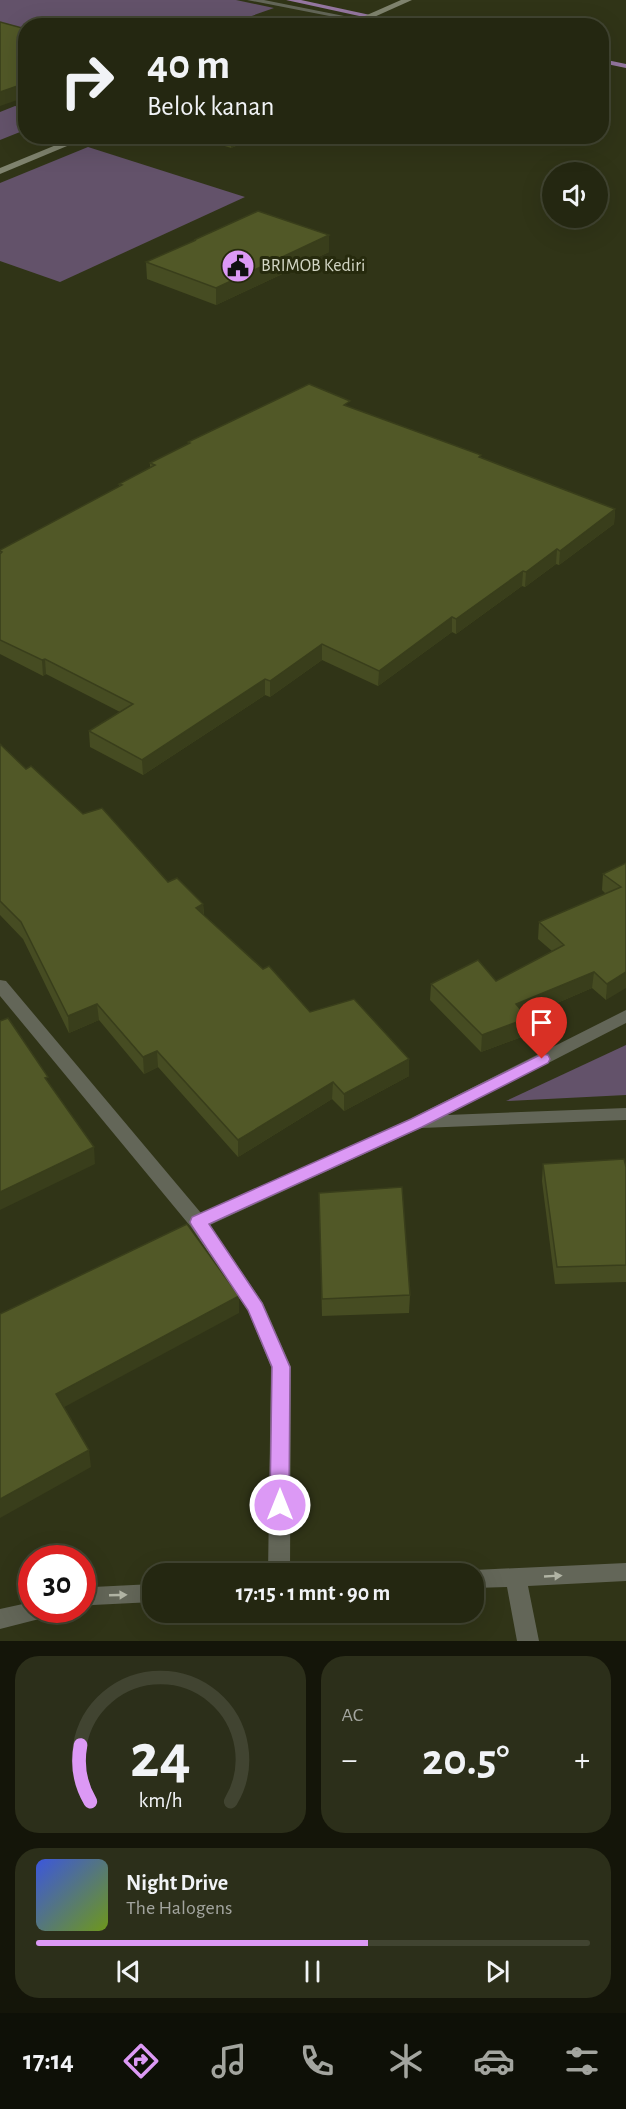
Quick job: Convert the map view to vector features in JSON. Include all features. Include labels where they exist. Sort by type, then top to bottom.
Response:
[{"type":"main road","points":[[364,18],[408,0]]},
{"type":"main road","points":[[0,171],[67,144]]},
{"type":"street","points":[[251,0],[356,18]]},
{"type":"street","points":[[0,985],[198,1222],[256,1308],[281,1367],[279,1563]]},
{"type":"street","points":[[198,1222],[416,1123],[626,1016]]},
{"type":"street","points":[[416,1123],[626,1114]]},
{"type":"street","points":[[484,1579],[626,1572]]},
{"type":"street","points":[[516,1577],[528,1641]]},
{"type":"street","points":[[96,1596],[142,1594]]},
{"type":"street","points":[[0,1619],[18,1615]]},
{"type":"shaded area","points":[[0,0],[236,0],[274,8],[246,18],[18,18],[18,39],[0,34]]},
{"type":"shaded area","points":[[18,107],[18,133],[0,140],[0,112]]},
{"type":"shaded area","points":[[88,147],[245,197],[60,282],[0,261],[0,183]]},
{"type":"shaded area","points":[[626,1045],[626,1095],[506,1101]]},
{"type":"building","points":[[0,22],[18,27],[18,86],[0,92]]},
{"type":"building","points":[[258,211],[329,235],[216,288],[146,262],[196,240],[194,240]]},
{"type":"building","points":[[309,384],[350,401],[344,405],[481,455],[479,457],[615,509],[560,551],[557,549],[526,572],[523,571],[456,619],[452,617],[379,671],[322,644],[270,681],[265,679],[142,760],[89,731],[133,704],[45,659],[42,660],[0,640],[0,554],[2,552],[0,550],[122,485],[119,484],[155,465],[150,463],[190,443],[188,442]]},
{"type":"building","points":[[0,744],[26,769],[31,766],[83,814],[102,808],[168,882],[177,878],[203,904],[196,908],[263,969],[269,966],[310,1012],[354,999],[409,1059],[344,1094],[333,1082],[238,1140],[157,1051],[143,1057],[97,1004],[68,1016],[21,922],[0,901]]},
{"type":"building","points":[[626,863],[626,972],[607,984],[594,972],[516,1004],[528,1018],[482,1035],[431,984],[478,960],[496,981],[564,945],[539,922],[621,887],[603,874]]},
{"type":"building","points":[[8,1018],[48,1077],[45,1078],[94,1147],[0,1192],[0,1021]]},
{"type":"building","points":[[624,1159],[626,1167],[626,1265],[557,1267],[543,1164]]},
{"type":"building","points":[[402,1187],[410,1295],[322,1299],[319,1193]]},
{"type":"building","points":[[187,1224],[239,1296],[56,1394],[89,1450],[0,1499],[0,1314]]},
{"type":"waterway","points":[[290,0],[379,18]]},
{"type":"waterway","points":[[609,62],[626,66]]},
{"type":"place","name":"BRIMOB Kediri","points":[[238,266]]},
{"type":"route","points":[[280,1505],[281,1367],[256,1308],[198,1222],[416,1123],[542,1059]]}]
